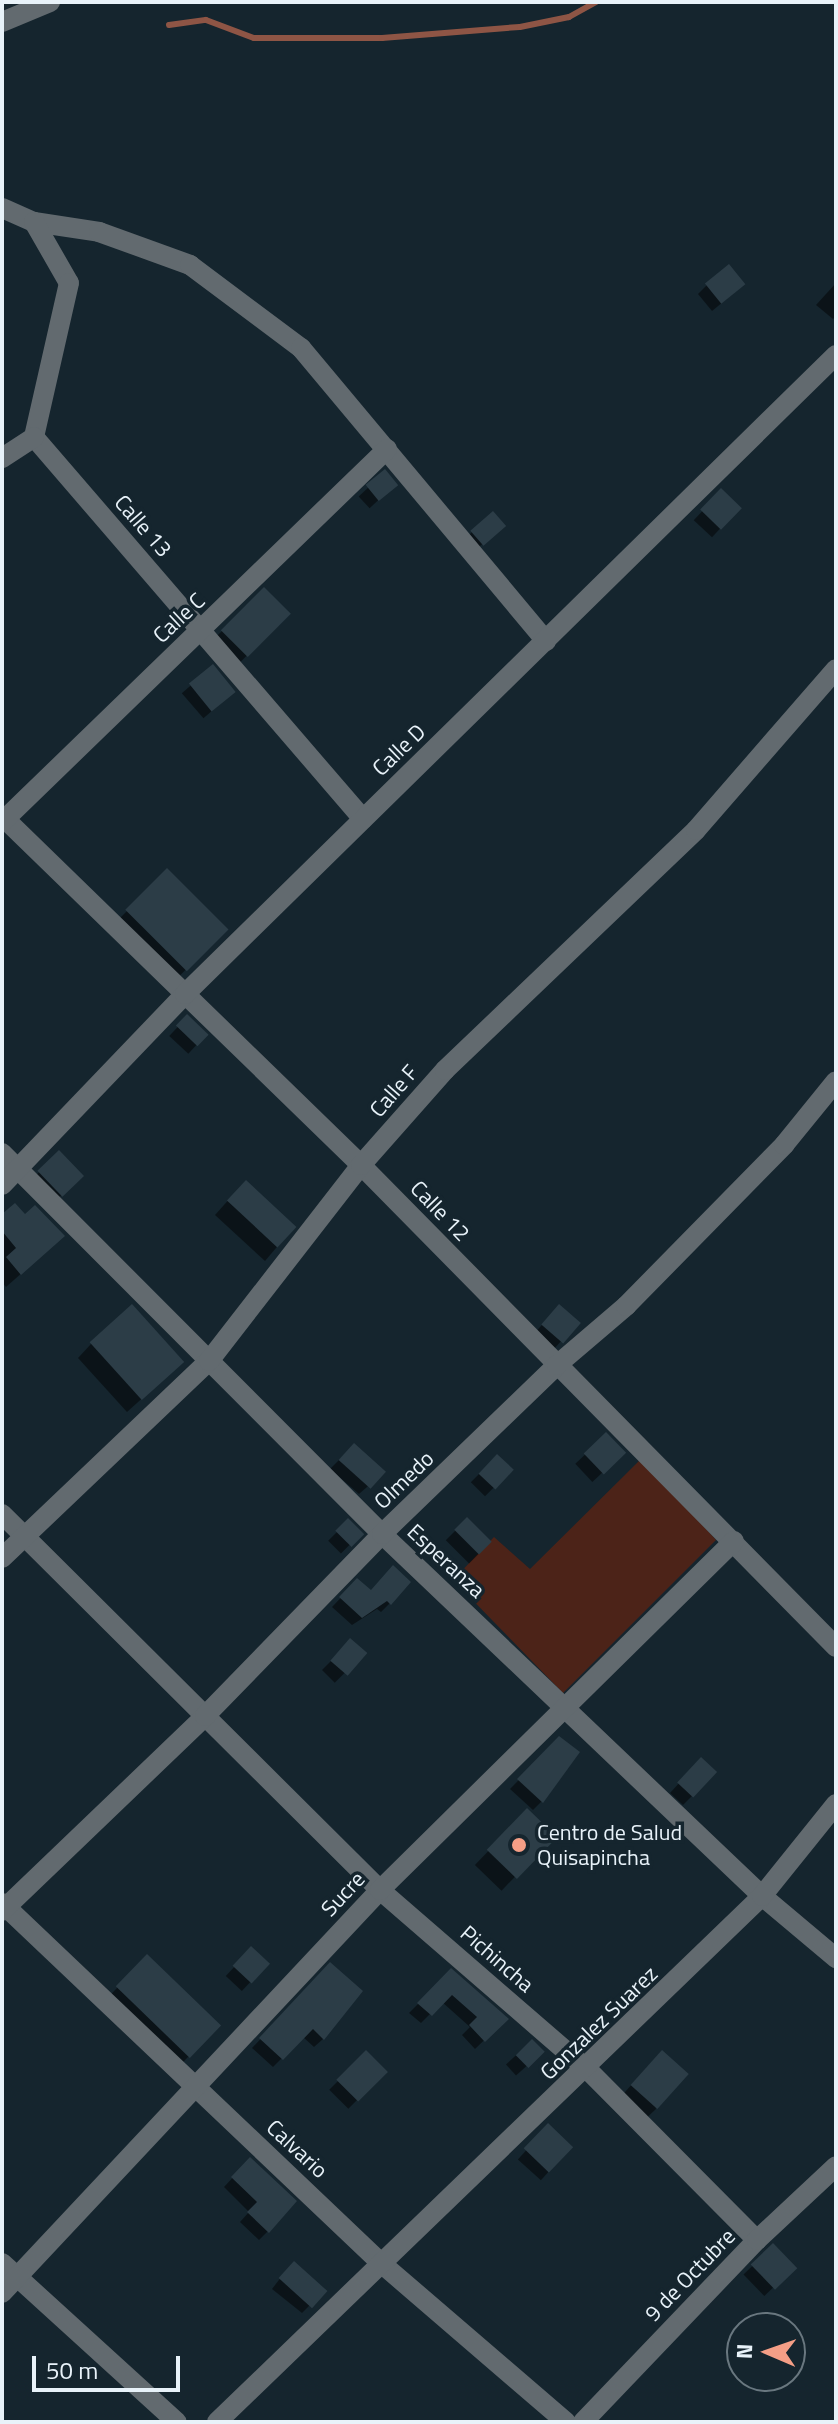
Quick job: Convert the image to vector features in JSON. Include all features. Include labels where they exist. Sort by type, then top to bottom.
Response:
[{"type":"street","points":[[2,22],[50,2]]},
{"type":"street","points":[[2,208],[34,222],[99,232],[190,265],[301,348],[546,641]]},
{"type":"street","points":[[2,458],[34,437],[69,283],[34,222]]},
{"type":"street","name":"Calle D","points":[[2,1185],[185,994],[836,355]]},
{"type":"street","name":"Calle 13","points":[[34,437],[363,819]]},
{"type":"street","name":"Calle C","points":[[3,819],[387,449]]},
{"type":"street","name":"Calle F","points":[[2,1558],[209,1361],[361,1165],[445,1070],[696,830],[836,669]]},
{"type":"street","name":"Calle 12","points":[[3,819],[361,1165],[836,1647]]},
{"type":"street","name":"Olmedo","points":[[3,1907],[205,1716],[382,1534],[557,1365],[626,1306],[706,1225],[836,1081]]},
{"type":"street","name":"Esperanza","points":[[2,1153],[382,1534],[762,1896],[836,1958]]},
{"type":"street","name":"Pichincha","points":[[2,1514],[380,1890],[587,2069],[757,2240]]},
{"type":"street","name":"Sucre","points":[[2,2293],[380,1890],[734,1541]]},
{"type":"street","name":"Gonzalez Suarez","points":[[217,2422],[587,2069],[762,1896],[836,1804]]},
{"type":"street","name":"Calvario","points":[[3,1907],[381,2263],[566,2422]]},
{"type":"street","name":"9 de Octubre","points":[[583,2422],[757,2240],[836,2166]]},
{"type":"street","points":[[2,2263],[177,2422]]},
{"type":"shaded area","points":[[642,1458],[716,1540],[563,1693],[453,1580],[494,1537],[530,1569]]},
{"type":"building","points":[[729,264],[745,284],[721,304],[705,284]]},
{"type":"building","points":[[385,469],[398,485],[379,501],[366,485]]},
{"type":"building","points":[[721,488],[742,508],[721,530],[700,510]]},
{"type":"building","points":[[493,511],[506,526],[483,546],[470,531]]},
{"type":"building","points":[[264,587],[291,614],[248,657],[221,630]]},
{"type":"building","points":[[213,664],[236,692],[212,711],[189,684]]},
{"type":"building","points":[[167,868],[229,930],[187,971],[125,910]]},
{"type":"building","points":[[187,1014],[209,1035],[197,1046],[176,1026]]},
{"type":"building","points":[[59,1150],[84,1176],[62,1197],[37,1171]]},
{"type":"building","points":[[246,1180],[296,1227],[277,1248],[227,1200]]},
{"type":"building","points":[[15,1203],[25,1214],[35,1205],[65,1236],[21,1275],[6,1257],[16,1248],[2,1231],[2,1214]]},
{"type":"building","points":[[132,1304],[184,1362],[142,1400],[90,1342]]},
{"type":"building","points":[[559,1304],[581,1323],[563,1343],[541,1324]]},
{"type":"building","points":[[606,1432],[626,1453],[604,1474],[584,1454]]},
{"type":"building","points":[[354,1443],[386,1472],[371,1489],[339,1460]]},
{"type":"building","points":[[497,1454],[514,1470],[495,1489],[479,1474]]},
{"type":"building","points":[[467,1517],[492,1542],[479,1554],[454,1530]]},
{"type":"building","points":[[348,1518],[364,1534],[352,1547],[335,1531]]},
{"type":"building","points":[[393,1565],[411,1582],[391,1605],[387,1601],[362,1618],[339,1597],[357,1578],[371,1590]]},
{"type":"building","points":[[350,1638],[367,1653],[348,1676],[330,1661]]},
{"type":"building","points":[[559,1736],[580,1752],[543,1803],[517,1779]]},
{"type":"building","points":[[701,1757],[717,1772],[693,1798],[677,1783]]},
{"type":"building","points":[[527,1808],[557,1837],[517,1879],[487,1850]]},
{"type":"building","points":[[251,1946],[270,1964],[252,1983],[233,1966]]},
{"type":"building","points":[[147,1954],[221,2026],[190,2058],[116,1986]]},
{"type":"building","points":[[330,1962],[363,1991],[324,2040],[313,2029],[283,2060],[259,2038]]},
{"type":"building","points":[[451,1968],[509,2019],[485,2042],[469,2025],[477,2017],[452,1995],[432,2016],[417,2003]]},
{"type":"building","points":[[532,2039],[545,2052],[528,2068],[516,2055]]},
{"type":"building","points":[[366,2050],[388,2072],[358,2102],[336,2080]]},
{"type":"building","points":[[662,2050],[689,2074],[657,2109],[631,2085]]},
{"type":"building","points":[[548,2123],[573,2147],[549,2172],[524,2148]]},
{"type":"building","points":[[250,2157],[297,2201],[269,2233],[247,2212],[257,2202],[231,2177]]},
{"type":"building","points":[[773,2243],[797,2268],[775,2290],[751,2265]]},
{"type":"building","points":[[294,2261],[327,2291],[312,2308],[279,2278]]},
{"type":"waterway","points":[[169,25],[206,20],[254,38],[382,38],[520,27],[569,17],[596,2]]},
{"type":"place","name":"Centro de Salud Quisapincha","points":[[519,1845]]}]
